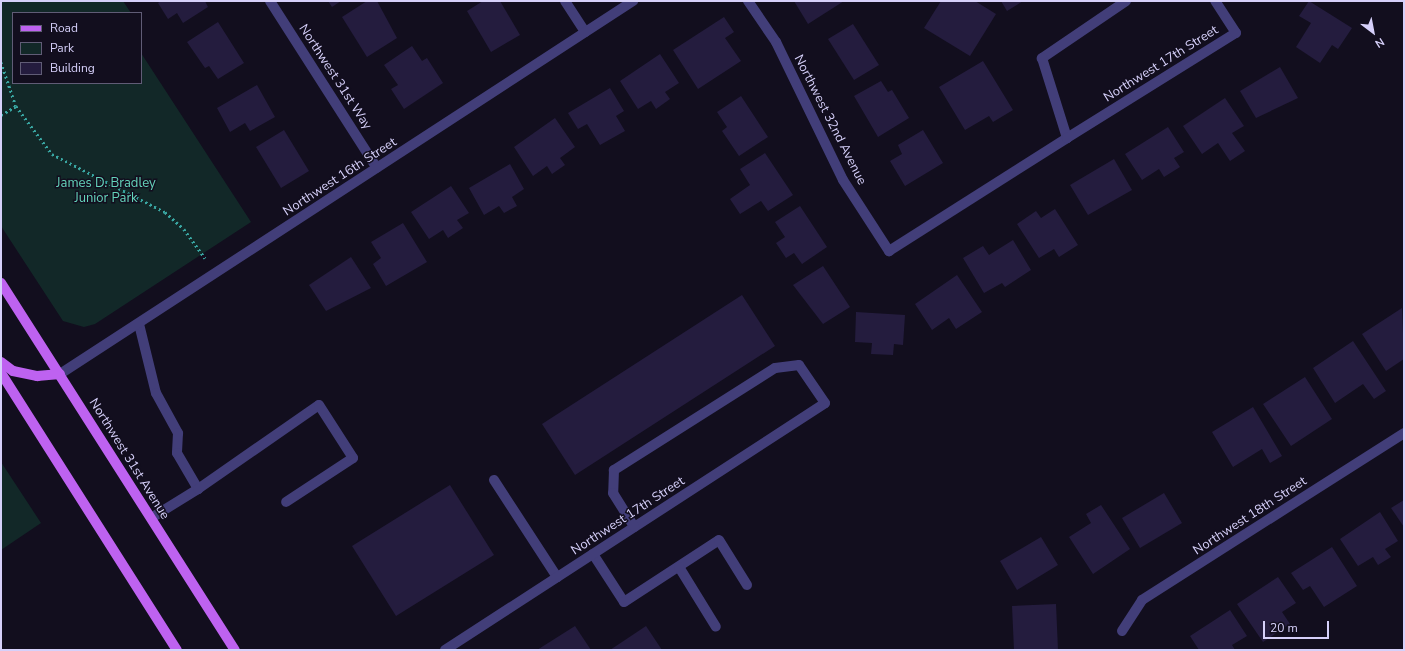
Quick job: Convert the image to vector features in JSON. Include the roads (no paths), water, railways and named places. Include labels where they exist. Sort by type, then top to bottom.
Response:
[{"type":"main road","name":"Northwest 31st Avenue","points":[[1,283],[235,650]]},
{"type":"main road","points":[[1,362],[13,371],[36,376],[60,374]]},
{"type":"main road","points":[[1,373],[177,650]]},
{"type":"street","name":"Northwest 31st Way","points":[[270,1],[377,168]]},
{"type":"street","points":[[565,1],[585,32]]},
{"type":"street","name":"Northwest 16th Street","points":[[60,374],[633,1]]},
{"type":"street","name":"Northwest 32nd Avenue","points":[[748,1],[776,42],[843,180],[889,251]]},
{"type":"street","points":[[1068,138],[1042,58],[1126,1]]},
{"type":"street","name":"Northwest 17th Street","points":[[889,251],[1236,33],[1215,1]]},
{"type":"street","points":[[139,324],[156,393],[178,433],[177,453],[198,489]]},
{"type":"street","name":"Northwest 17th Street","points":[[445,650],[825,404],[799,365],[775,368],[614,470],[613,493],[634,527]]},
{"type":"street","points":[[151,518],[198,489],[319,404],[353,458],[286,502]]},
{"type":"street","name":"Northwest 18th Street","points":[[1122,631],[1142,600],[1404,433]]},
{"type":"street","points":[[494,480],[557,577]]},
{"type":"street","points":[[593,554],[624,602],[719,540],[747,585]]},
{"type":"street","points":[[679,567],[716,627]]},
{"type":"park label","name":"James D. Bradley Junior Park","points":[[106,192]]}]
